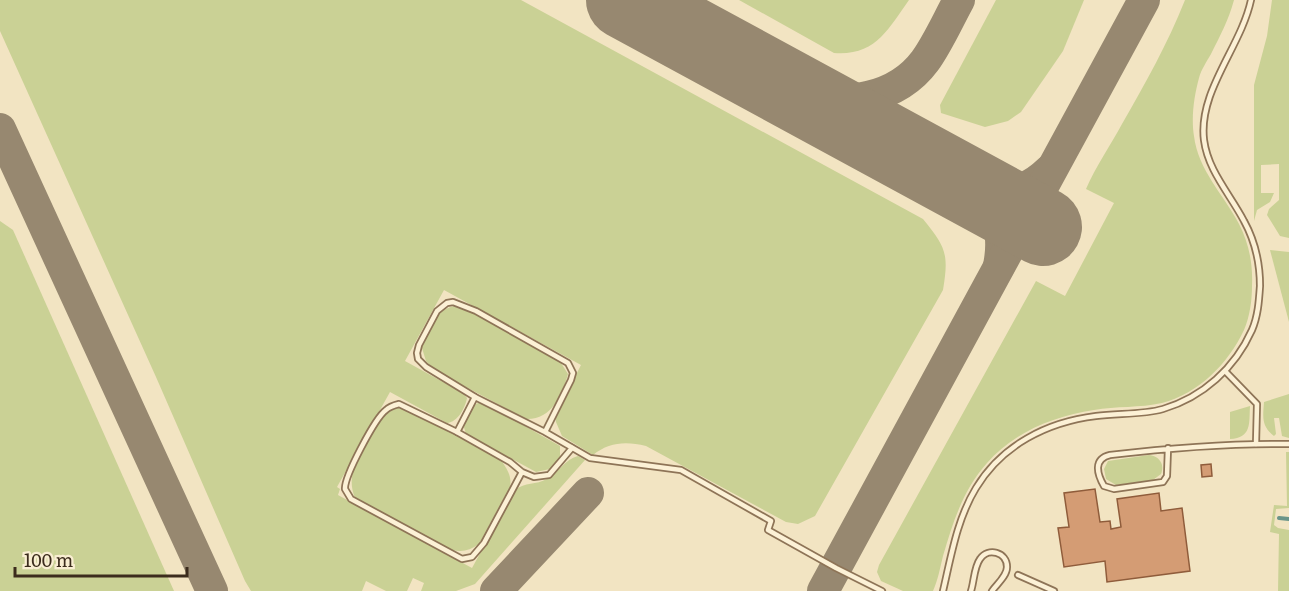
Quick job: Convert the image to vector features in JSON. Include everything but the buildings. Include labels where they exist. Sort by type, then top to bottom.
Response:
[{"type":"lane","points":[[943,591],[965,508],[976,487],[992,466],[1012,448],[1040,430],[1071,421],[1162,409],[1189,399],[1225,371],[1237,357],[1252,330],[1259,302],[1260,272],[1256,247],[1244,221],[1209,160],[1204,140],[1204,118],[1209,98],[1242,31],[1251,0]]},
{"type":"lane","points":[[545,432],[571,380],[573,373],[568,363],[476,311],[457,303],[447,303],[437,311],[419,345],[418,359],[426,367],[475,397],[545,432],[590,458],[681,470],[771,521],[768,530],[882,591]]},
{"type":"lane","points":[[1225,371],[1257,404],[1256,444]]},
{"type":"lane","points":[[457,432],[475,397]]},
{"type":"lane","points":[[522,472],[484,543],[476,554],[467,559],[462,559],[419,537],[351,499],[347,494],[345,484],[378,418],[386,410],[399,404],[457,432],[534,477],[549,475],[572,448]]},
{"type":"lane","points":[[1168,448],[1167,476],[1163,482],[1114,489],[1104,486],[1101,481],[1098,461],[1102,457],[1168,448],[1289,444]]},
{"type":"lane","points":[[971,591],[979,561],[993,552],[999,553],[1004,558],[1007,567],[992,591]]},
{"type":"lane","points":[[1018,575],[1054,591]]},
{"type":"green space","points":[[0,0],[521,0],[923,219],[937,237],[944,252],[946,268],[943,290],[815,516],[798,524],[786,522],[646,446],[632,443],[612,445],[593,455],[562,436],[555,416],[581,365],[444,290],[405,361],[463,393],[467,398],[463,410],[458,417],[447,423],[390,392],[337,487],[340,489],[338,495],[472,568],[515,490],[547,479],[573,458],[578,456],[585,460],[475,584],[456,591],[421,591],[424,583],[413,578],[407,591],[386,591],[366,581],[362,591],[251,591],[0,31]]},
{"type":"green space","points":[[739,0],[909,0],[887,30],[871,45],[848,53],[834,53]]},
{"type":"green space","points":[[996,0],[1084,0],[1063,51],[1021,112],[1008,121],[985,127],[941,113],[940,105]]},
{"type":"green space","points":[[1185,0],[1234,0],[1230,14],[1200,75],[1194,100],[1193,122],[1196,148],[1201,160],[1239,224],[1250,254],[1252,291],[1244,330],[1221,365],[1211,376],[1188,392],[1154,405],[1102,409],[1064,416],[1036,427],[1009,442],[987,463],[965,495],[951,531],[933,591],[903,591],[881,581],[877,572],[879,565],[1036,281],[1065,296],[1114,203],[1086,189],[1156,63]]},
{"type":"green space","points":[[1272,0],[1289,0],[1289,238],[1280,236],[1267,215],[1269,209],[1279,200],[1279,164],[1261,165],[1261,193],[1274,193],[1270,202],[1257,210],[1254,221],[1254,85],[1267,36]]},
{"type":"green space","points":[[0,221],[13,230],[174,591],[0,591]]},
{"type":"green space","points":[[1270,250],[1289,252],[1289,322]]},
{"type":"green space","points":[[454,306],[468,309],[551,354],[561,363],[568,374],[559,398],[549,411],[535,418],[526,419],[434,370],[426,361],[421,345],[437,316],[447,308]]},
{"type":"green space","points":[[1289,394],[1289,438],[1282,436],[1279,418],[1274,418],[1276,434],[1274,436],[1265,425],[1264,402]]},
{"type":"green space","points":[[484,403],[560,446],[560,458],[550,469],[536,472],[466,434],[463,424],[473,406]]},
{"type":"green space","points":[[1250,406],[1246,433],[1230,439],[1230,412]]},
{"type":"green space","points":[[398,408],[412,410],[501,460],[507,470],[510,487],[479,544],[475,547],[463,551],[446,548],[355,498],[352,484],[353,471],[377,425],[390,411]]},
{"type":"green space","points":[[1286,452],[1289,452],[1289,508],[1276,509],[1274,525],[1289,530],[1289,591],[1278,591],[1279,534],[1270,532],[1274,505],[1287,506]]},
{"type":"green space","points":[[1149,455],[1158,459],[1162,464],[1161,474],[1153,480],[1116,485],[1106,479],[1104,469],[1108,461]]},
{"type":"waterway","points":[[1279,518],[1289,519]]},
{"type":"taxiway","points":[[803,97],[836,100],[869,97],[900,84],[925,61],[959,0]]},
{"type":"taxiway","points":[[823,591],[1144,0]]},
{"type":"taxiway","points":[[0,129],[212,591]]},
{"type":"taxiway","points":[[999,266],[1001,242],[998,224],[989,208],[974,190],[1015,191],[1032,184],[1050,170]]},
{"type":"taxiway","points":[[496,591],[588,493]]},
{"type":"runway","points":[[625,0],[1043,227]]}]
